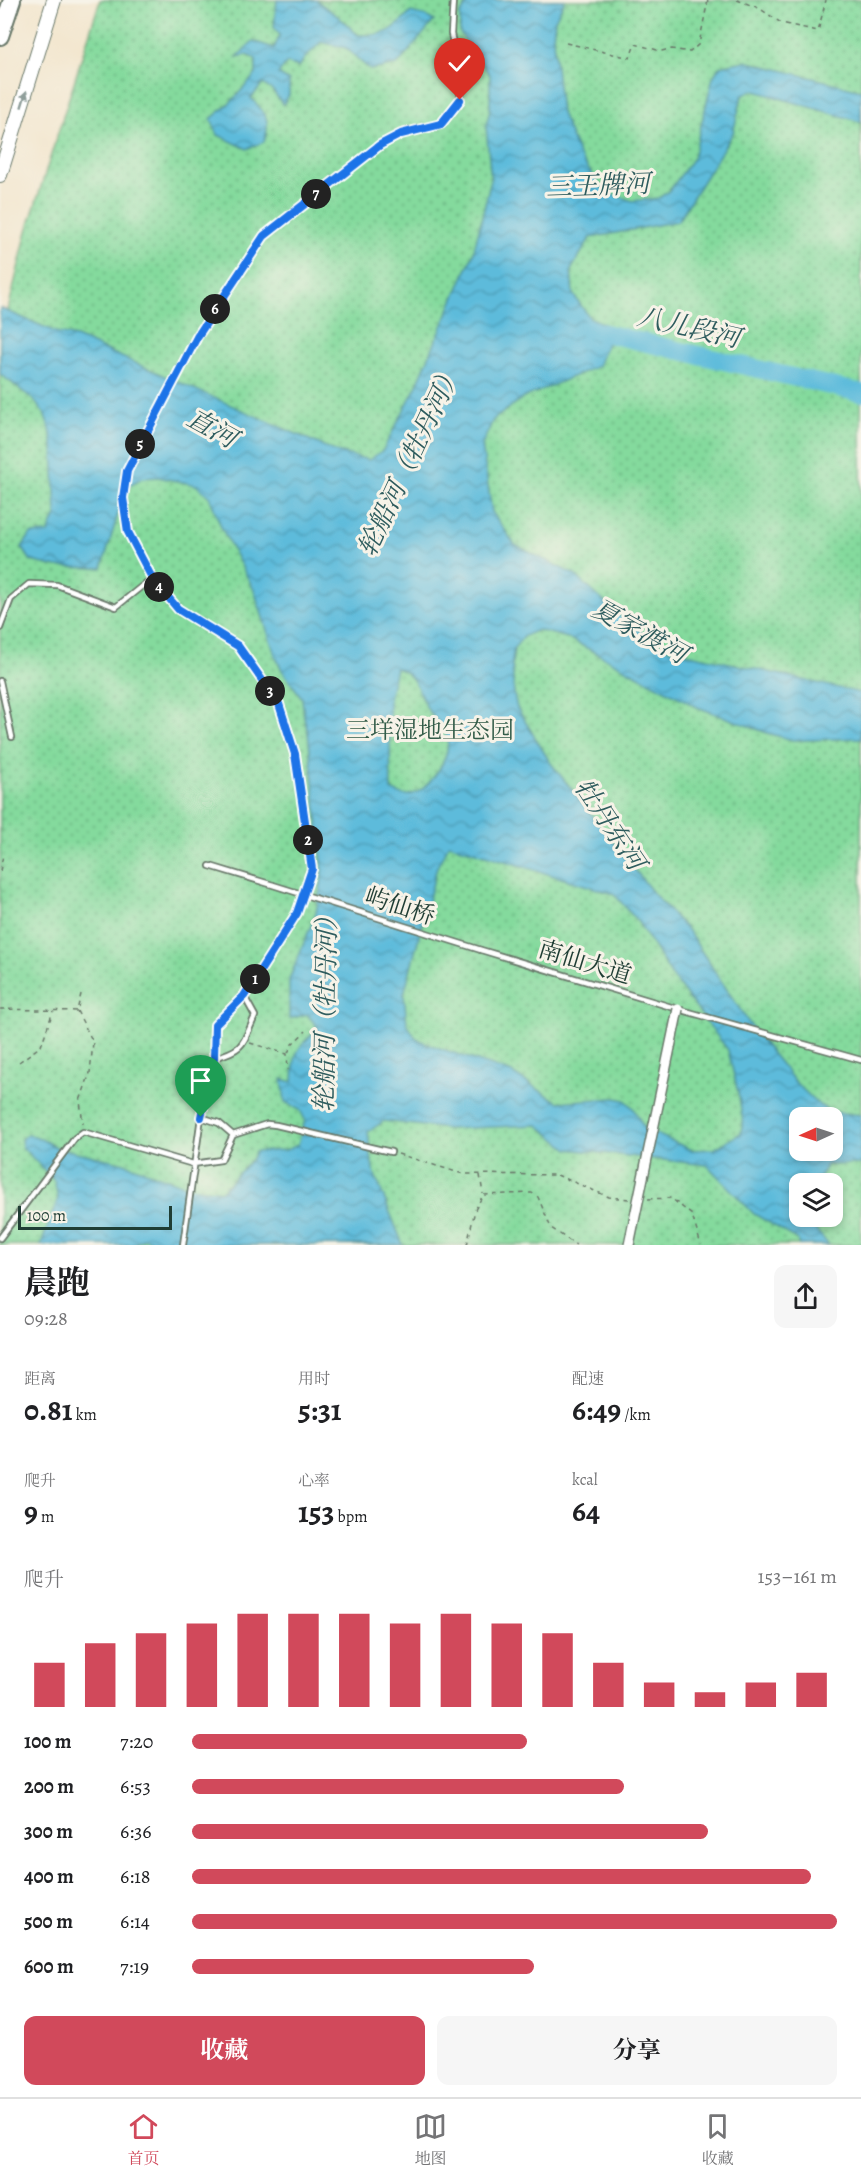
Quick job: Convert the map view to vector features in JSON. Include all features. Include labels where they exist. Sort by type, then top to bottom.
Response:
[{"type":"highway","points":[[0,36],[12,0]]},
{"type":"main road","points":[[0,175],[54,0]]},
{"type":"street","points":[[629,1245],[678,1009]]},
{"type":"lane","points":[[183,1245],[193,1164],[214,1058],[215,1025],[244,996],[297,913],[312,869],[295,754],[279,704],[238,646],[178,609],[152,578],[128,532],[123,498],[127,471],[181,366],[264,236],[380,145],[401,134],[441,124],[460,100],[461,80],[451,34],[453,0]]},
{"type":"lane","points":[[0,628],[11,599],[29,584],[57,585],[116,607],[152,578]]},
{"type":"lane","points":[[0,681],[12,738]]},
{"type":"lane","name":"屿仙桥","points":[[210,866],[481,950]]},
{"type":"lane","name":"南仙大道","points":[[481,950],[678,1009],[861,1060]]},
{"type":"lane","points":[[214,1058],[236,1051],[244,1041],[255,1016],[244,996]]},
{"type":"lane","points":[[201,1117],[219,1123],[234,1135]]},
{"type":"lane","points":[[0,1238],[75,1138],[83,1132],[193,1164],[221,1160],[234,1135],[267,1124],[391,1152]]},
{"type":"path","points":[[566,43],[630,58],[635,44],[661,51],[690,52],[699,44],[708,0]]},
{"type":"path","points":[[737,0],[759,8],[781,23],[818,31],[826,0]]},
{"type":"path","points":[[0,871],[3,855]]},
{"type":"path","points":[[75,1138],[84,1122],[80,1101],[90,1073],[93,1042],[77,1011],[81,994]]},
{"type":"path","points":[[0,1009],[77,1011]]},
{"type":"path","points":[[19,1062],[41,1046],[53,1011]]},
{"type":"path","points":[[288,1070],[287,1054],[292,1044],[306,1031]]},
{"type":"path","points":[[244,1041],[287,1054]]},
{"type":"path","points":[[391,1152],[463,1174],[557,1175],[609,1197],[636,1200]]},
{"type":"path","points":[[467,1245],[475,1210],[483,1195],[480,1174]]},
{"type":"path","points":[[483,1195],[532,1193],[538,1197],[551,1228],[576,1245]]},
{"type":"path","points":[[648,1199],[671,1198],[692,1215],[701,1245]]},
{"type":"green space","name":"三垟湿地生态园","points":[[100,0],[861,0],[861,1245],[0,1245],[0,343],[27,231]]},
{"type":"water","points":[[277,0],[316,0],[358,35],[375,35],[388,31],[411,12],[434,21],[397,65],[370,70],[346,48],[321,42],[299,67],[287,63],[278,74],[289,81],[289,95],[283,105],[273,91],[263,84],[251,98],[264,113],[267,128],[264,142],[247,149],[218,135],[211,119],[232,101],[256,74],[256,59],[247,55],[237,57],[253,41],[274,48],[280,35],[274,27]]},
{"type":"water","points":[[469,0],[565,0],[555,20],[553,38],[561,113],[580,157],[598,183],[608,193],[633,201],[659,198],[670,190],[693,158],[713,77],[720,66],[745,61],[861,90],[861,122],[752,90],[742,96],[733,133],[678,221],[590,238],[571,270],[573,294],[589,317],[613,328],[598,366],[523,398],[493,420],[482,445],[492,512],[515,545],[575,575],[626,622],[668,649],[861,693],[861,738],[793,740],[770,734],[697,707],[568,638],[538,630],[524,636],[514,648],[512,663],[517,708],[550,762],[654,894],[688,931],[757,1035],[797,1084],[823,1107],[789,1107],[789,1161],[843,1161],[843,1113],[861,1115],[861,1164],[826,1165],[822,1173],[789,1173],[789,1227],[815,1227],[829,1245],[799,1245],[797,1239],[754,1214],[707,1165],[568,1149],[538,1125],[448,1129],[384,1121],[368,1132],[373,1170],[403,1245],[161,1245],[145,1238],[132,1245],[41,1245],[58,1198],[54,1180],[22,1147],[21,1139],[27,1135],[35,1136],[58,1148],[124,1163],[189,1187],[222,1191],[251,1160],[255,1152],[286,1150],[298,1145],[305,1120],[300,1110],[285,1102],[282,1079],[293,1082],[294,1063],[298,1051],[318,1028],[307,1014],[289,1019],[289,980],[316,913],[323,872],[302,698],[282,670],[275,655],[254,590],[222,529],[209,496],[196,485],[158,477],[142,478],[126,487],[102,568],[57,567],[31,561],[22,547],[31,534],[48,533],[56,515],[53,446],[44,413],[34,400],[0,374],[0,308],[58,333],[76,337],[337,452],[369,460],[383,450],[416,387],[473,254],[491,180],[486,126],[490,110],[490,75],[460,33],[460,15]],"holes":[[[396,668],[413,679],[428,710],[445,732],[448,743],[445,757],[434,776],[419,791],[407,795],[391,790],[389,698]],[[449,844],[614,894],[638,922],[674,979],[728,1050],[743,1122],[741,1133],[714,1149],[692,1150],[645,1129],[633,1108],[625,1100],[615,1098],[558,1102],[512,1073],[425,1043],[415,1037],[407,1024],[404,994],[437,867]]]},
{"type":"waterway","name":"八儿段河","points":[[587,329],[861,393]]},
{"type":"route","points":[[201,1117],[214,1058],[215,1025],[244,996],[297,913],[312,869],[295,754],[279,704],[238,646],[178,609],[152,578],[128,532],[123,498],[127,471],[197,337],[264,236],[380,145],[401,134],[441,124],[460,100]]},
{"type":"water label","name":"三王牌河","points":[[598,185]]},
{"type":"water label","name":"直河","points":[[212,428]]},
{"type":"water label","name":"轮船河（牡丹河）","points":[[409,460]]},
{"type":"water label","name":"夏家渡河","points":[[640,631]]},
{"type":"water label","name":"牡丹东河","points":[[610,824]]},
{"type":"water label","name":"轮船河（牡丹河）","points":[[325,1008]]}]
